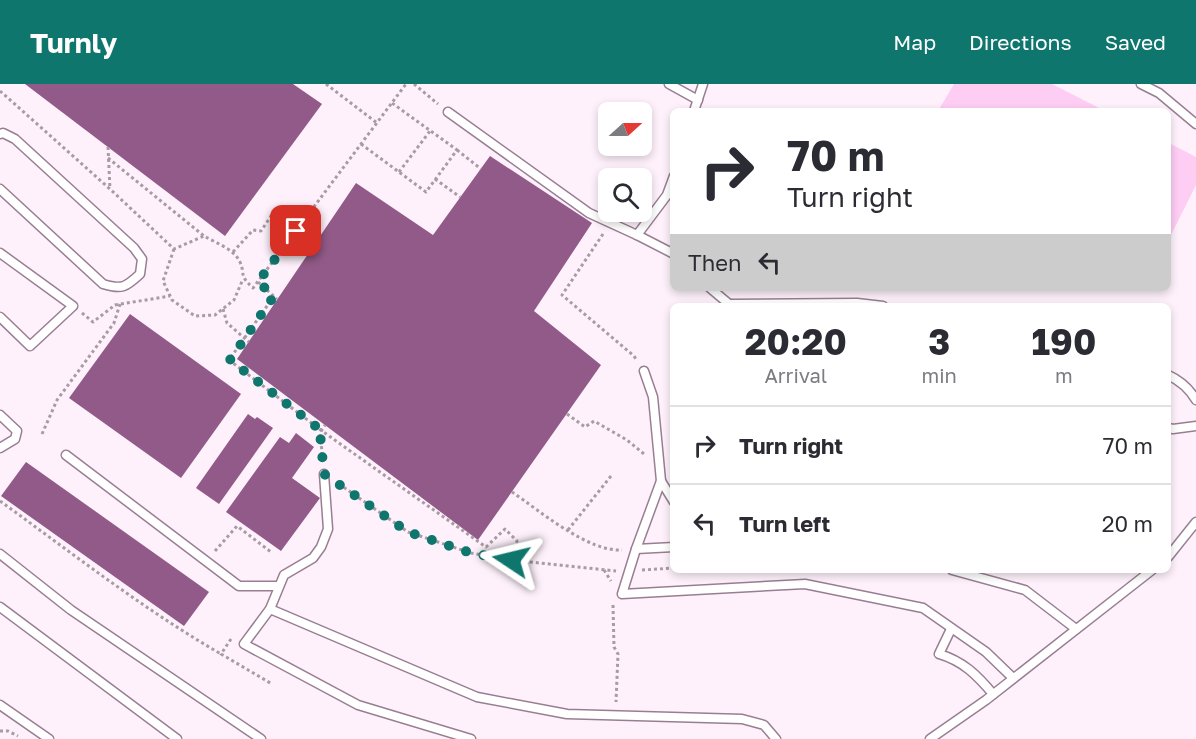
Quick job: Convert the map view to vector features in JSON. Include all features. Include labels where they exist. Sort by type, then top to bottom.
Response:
[{"type":"lane","points":[[669,84],[698,100]]},
{"type":"lane","points":[[695,108],[703,84]]},
{"type":"lane","points":[[1141,84],[1159,93],[1196,124]]},
{"type":"lane","points":[[448,112],[590,213],[670,252]]},
{"type":"lane","points":[[0,134],[3,133],[15,139],[134,248],[142,259],[140,274],[129,285],[116,288],[104,284],[0,189]]},
{"type":"lane","points":[[637,235],[668,195],[670,189]]},
{"type":"lane","points":[[0,253],[73,306],[30,346],[0,317]]},
{"type":"lane","points":[[713,291],[726,303]]},
{"type":"lane","points":[[644,371],[653,397],[661,481],[618,594],[805,584],[923,608],[986,652],[1013,678]]},
{"type":"lane","points":[[1171,376],[1189,390],[1196,400]]},
{"type":"lane","points":[[0,415],[17,431],[15,439],[0,448]]},
{"type":"lane","points":[[1171,428],[1196,426]]},
{"type":"lane","points":[[66,455],[239,586],[279,586]]},
{"type":"lane","points":[[324,474],[327,530],[321,547],[313,558],[284,575],[270,609],[244,644],[358,705],[471,739]]},
{"type":"lane","points":[[661,481],[670,496]]},
{"type":"lane","points":[[1171,553],[1196,522]]},
{"type":"lane","points":[[636,549],[670,547]]},
{"type":"lane","points":[[0,554],[71,610],[261,739]]},
{"type":"lane","points":[[963,573],[1025,590],[1076,629]]},
{"type":"lane","points":[[930,739],[993,694],[1148,573]]},
{"type":"lane","points":[[0,608],[177,739]]},
{"type":"lane","points":[[270,609],[477,697],[567,714],[742,719],[764,725],[776,739]]},
{"type":"lane","points":[[951,629],[939,654],[954,658],[968,668],[993,694]]},
{"type":"lane","points":[[0,705],[50,739]]},
{"type":"path","points":[[326,84],[377,123]]},
{"type":"path","points":[[243,279],[252,288],[258,282],[406,84]]},
{"type":"path","points":[[414,84],[448,112]]},
{"type":"path","points":[[0,91],[174,249]]},
{"type":"path","points":[[392,103],[481,169]]},
{"type":"path","points":[[399,172],[430,131]]},
{"type":"path","points":[[361,144],[426,192],[457,150]]},
{"type":"path","points":[[108,147],[110,189]]},
{"type":"path","points":[[108,158],[204,236],[233,252],[241,263],[243,279],[234,300],[215,315],[195,316],[172,300],[163,281],[174,249],[204,236]]},
{"type":"path","points":[[435,180],[460,197]]},
{"type":"path","points":[[233,252],[253,230],[261,231],[273,213],[296,231]]},
{"type":"path","points":[[611,223],[562,295],[634,356],[644,371]]},
{"type":"path","points":[[258,282],[276,298],[244,338],[230,360],[322,431],[486,547],[505,529],[517,540],[511,560]]},
{"type":"path","points":[[73,306],[93,321],[115,305],[170,296]]},
{"type":"path","points":[[42,434],[57,400],[114,323],[120,304]]},
{"type":"path","points":[[223,309],[227,322],[249,342]]},
{"type":"path","points":[[567,414],[585,427],[594,421],[627,440],[660,466]]},
{"type":"path","points":[[325,425],[320,433],[324,474],[408,532],[471,553],[511,560],[616,571]]},
{"type":"path","points":[[568,530],[611,476]]},
{"type":"path","points":[[512,492],[584,541],[612,551],[636,549]]},
{"type":"path","points":[[0,501],[179,630],[220,654]]},
{"type":"path","points":[[206,561],[237,526],[271,552]]},
{"type":"path","points":[[604,570],[614,585]]},
{"type":"path","points":[[615,714],[618,654],[614,647],[618,594]]},
{"type":"path","points":[[0,732],[8,731],[22,738]]},
{"type":"shaded area","points":[[954,84],[1052,84],[1099,108],[940,108]]},
{"type":"shaded area","points":[[1171,144],[1196,157],[1196,185],[1171,235]]},
{"type":"building","points":[[25,84],[293,84],[322,104],[225,236]]},
{"type":"building","points":[[490,156],[592,223],[534,311],[601,365],[478,540],[237,359],[356,183],[433,235]]},
{"type":"building","points":[[130,314],[241,394],[181,478],[69,398]]},
{"type":"building","points":[[248,414],[273,428],[219,504],[196,488]]},
{"type":"building","points":[[296,433],[314,447],[292,478],[320,498],[281,551],[226,512],[280,437],[289,443]]},
{"type":"building","points":[[26,462],[209,592],[184,626],[1,496]]},
{"type":"route","points":[[296,231],[258,282],[274,296],[230,360],[322,431],[320,433],[324,474],[408,532],[471,553],[511,560]]}]
